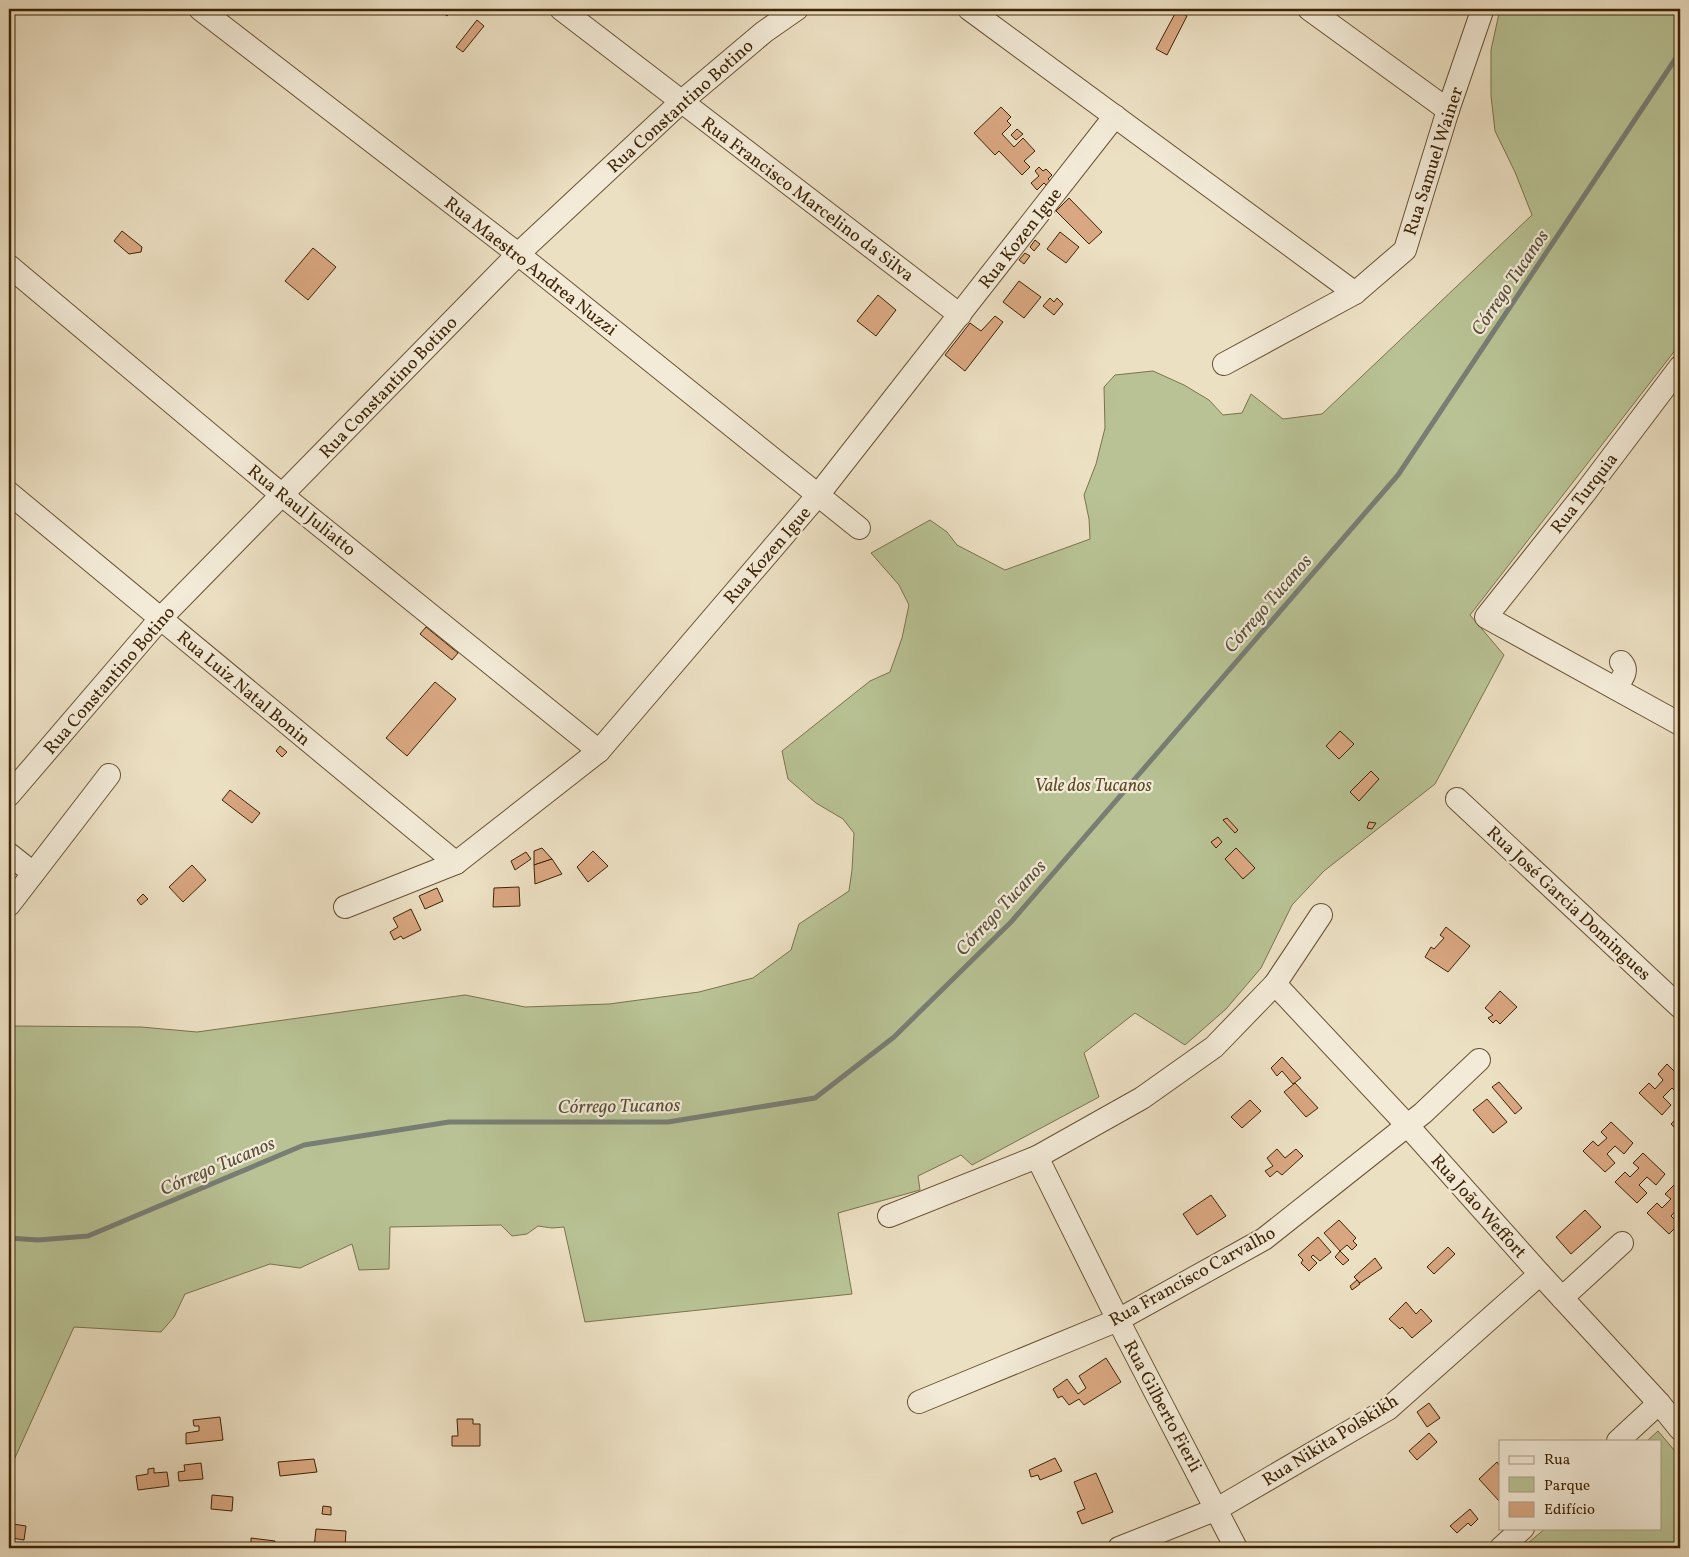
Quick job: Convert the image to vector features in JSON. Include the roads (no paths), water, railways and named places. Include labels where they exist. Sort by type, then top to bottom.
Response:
[{"type":"street","name":"Rua Maestro Andrea Nuzzi","points":[[200,9],[518,254],[858,528]]},
{"type":"street","name":"Rua Francisco Marcelino da Silva","points":[[561,9],[960,315]]},
{"type":"street","name":"Rua Constantino Botino","points":[[9,795],[160,619],[518,254],[681,102],[764,32],[797,9]]},
{"type":"street","points":[[969,9],[1355,293]]},
{"type":"street","points":[[1309,9],[1448,110]]},
{"type":"street","name":"Rua Samuel Wainer","points":[[1224,364],[1355,293],[1404,250],[1448,110],[1482,11]]},
{"type":"street","name":"Rua Kozen Igue","points":[[345,907],[456,864],[599,751],[818,495],[1114,116]]},
{"type":"street","name":"Rua Raul Juliatto","points":[[9,266],[282,494],[599,751]]},
{"type":"street","name":"Rua Turquia","points":[[1615,688],[1486,617],[1584,494],[1680,367]]},
{"type":"street","name":"Rua Luiz Natal Bonin","points":[[9,493],[456,864]]},
{"type":"street","points":[[1621,662],[1624,665],[1625,672],[1615,688],[1680,724]]},
{"type":"street","points":[[9,904],[109,775]]},
{"type":"street","name":"Rua José Garcia Domingues","points":[[1457,799],[1680,1006]]},
{"type":"street","points":[[9,854],[33,873]]},
{"type":"street","points":[[889,1216],[1036,1157],[1142,1098],[1214,1047],[1275,984],[1321,915]]},
{"type":"street","name":"Rua João Weffort","points":[[1275,984],[1408,1125],[1540,1274],[1659,1403],[1680,1429]]},
{"type":"street","name":"Rua Francisco Carvalho","points":[[919,1402],[1118,1320],[1264,1239],[1423,1113],[1478,1060]]},
{"type":"street","name":"Rua Gilberto Fierli","points":[[1036,1157],[1236,1548]]},
{"type":"street","points":[[1562,1298],[1622,1243]]},
{"type":"street","name":"Rua Nikita Polskikh","points":[[1119,1548],[1217,1510],[1388,1409],[1540,1274]]},
{"type":"street","points":[[1619,1440],[1659,1403]]},
{"type":"street","points":[[1501,1548],[1521,1530]]},
{"type":"waterway","name":"Córrego Tucanos","points":[[9,1238],[38,1240],[88,1236],[304,1145],[449,1122],[668,1122],[815,1098],[894,1037],[1011,922],[1398,475],[1680,52]]},
{"type":"park label","name":"Vale dos Tucanos","points":[[1093,785]]}]
